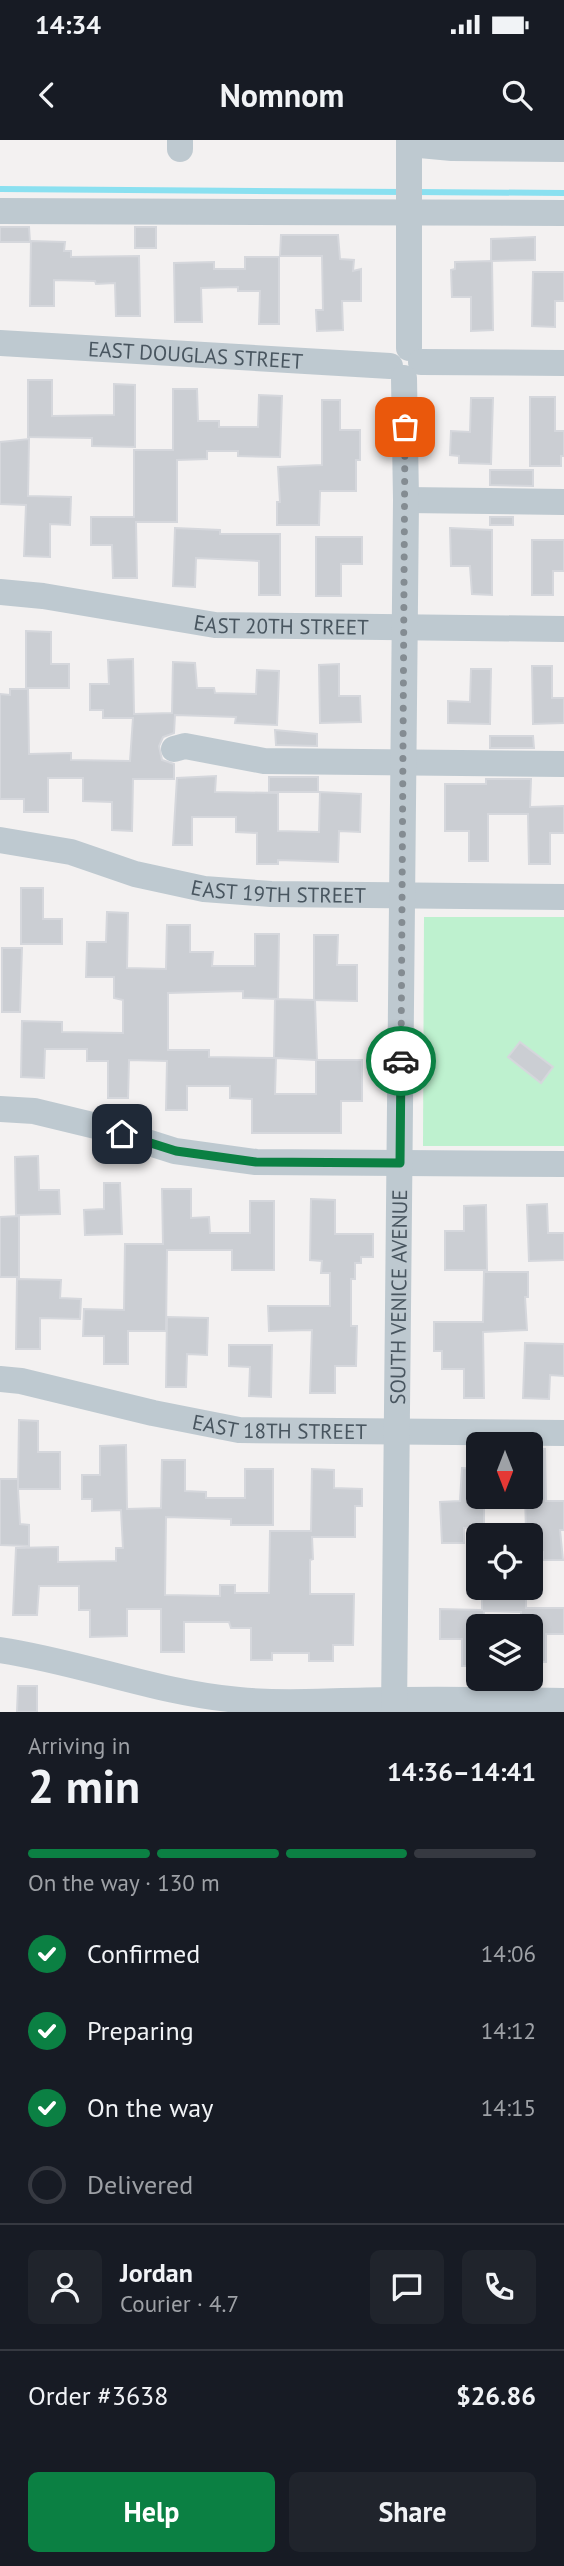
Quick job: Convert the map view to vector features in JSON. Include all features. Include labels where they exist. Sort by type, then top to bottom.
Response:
[{"type":"street","points":[[409,142],[452,149],[564,149]]},
{"type":"street","name":"SOUTH VENICE AVENUE","points":[[394,1706],[409,142]]},
{"type":"street","points":[[0,211],[564,213]]},
{"type":"street","name":"EAST DOUGLAS STREET","points":[[0,342],[406,364],[564,363]]},
{"type":"street","points":[[406,500],[564,502]]},
{"type":"street","name":"EAST 20TH STREET","points":[[0,592],[43,596],[215,625],[564,629]]},
{"type":"street","points":[[174,749],[185,746],[264,761],[564,764]]},
{"type":"street","name":"EAST 19TH STREET","points":[[0,840],[71,852],[135,874],[204,889],[271,894],[402,897],[564,897]]},
{"type":"street","points":[[0,1109],[34,1111],[176,1151],[256,1162],[564,1164]]},
{"type":"street","name":"EAST 18TH STREET","points":[[0,1379],[21,1381],[153,1413],[239,1430],[564,1433]]},
{"type":"street","points":[[0,1650],[38,1655],[172,1691],[240,1701],[394,1706],[564,1701]]},
{"type":"green space","points":[[424,917],[564,917],[564,1146],[423,1146]]},
{"type":"building","points":[[0,227],[29,227],[30,242],[0,242]]},
{"type":"building","points":[[135,227],[156,227],[156,248],[135,248]]},
{"type":"building","points":[[281,235],[338,235],[340,259],[354,260],[353,271],[361,269],[361,301],[342,301],[343,330],[317,331],[316,310],[323,310],[322,256],[280,256]]},
{"type":"building","points":[[535,237],[535,260],[491,261],[491,239]]},
{"type":"building","points":[[31,241],[65,242],[64,251],[71,251],[71,257],[139,256],[140,316],[116,316],[115,283],[96,284],[95,281],[54,280],[54,306],[30,306]]},
{"type":"building","points":[[245,257],[279,257],[279,324],[259,324],[260,291],[238,291],[238,287],[201,288],[202,322],[175,322],[174,263],[214,262],[214,269],[245,269]]},
{"type":"building","points":[[492,261],[493,330],[471,331],[471,297],[452,297],[451,270],[455,269],[455,262]]},
{"type":"building","points":[[533,272],[564,272],[564,301],[555,301],[555,327],[532,326]]},
{"type":"building","points":[[28,380],[52,380],[52,416],[114,415],[114,384],[135,385],[135,447],[92,446],[92,438],[28,437]]},
{"type":"building","points":[[173,389],[197,389],[198,421],[219,421],[219,427],[258,427],[259,395],[282,396],[280,457],[238,456],[238,451],[207,451],[207,459],[177,460],[177,522],[136,522],[137,578],[113,578],[112,545],[91,545],[91,517],[134,517],[134,450],[173,450]]},
{"type":"building","points":[[530,397],[555,397],[555,431],[564,431],[564,456],[561,456],[561,466],[530,466]]},
{"type":"building","points":[[471,398],[493,398],[491,464],[459,463],[459,456],[450,455],[451,431],[470,432]]},
{"type":"building","points":[[322,400],[340,400],[340,430],[360,430],[356,491],[320,491],[319,525],[277,525],[277,502],[280,502],[278,467],[322,465]]},
{"type":"building","points":[[29,439],[28,496],[71,497],[70,525],[50,524],[50,557],[24,556],[26,505],[0,504],[0,442]]},
{"type":"building","points":[[490,470],[533,470],[533,486],[490,485]]},
{"type":"building","points":[[490,517],[513,517],[513,525],[490,525]]},
{"type":"building","points":[[175,528],[220,530],[220,534],[280,534],[280,595],[259,595],[259,561],[196,558],[195,587],[173,586]]},
{"type":"building","points":[[450,528],[492,530],[492,595],[472,594],[470,566],[451,566]]},
{"type":"building","points":[[316,537],[362,537],[362,564],[341,564],[341,596],[316,596]]},
{"type":"building","points":[[532,540],[564,540],[564,571],[553,571],[553,595],[532,595]]},
{"type":"building","points":[[26,631],[51,632],[51,664],[69,664],[69,688],[26,688]]},
{"type":"building","points":[[133,659],[134,714],[172,713],[173,662],[195,663],[197,688],[214,688],[215,693],[256,694],[257,670],[279,671],[277,725],[235,723],[236,717],[175,715],[174,733],[163,737],[159,746],[162,760],[174,764],[174,779],[133,779],[132,831],[112,830],[112,802],[83,801],[83,778],[48,778],[48,812],[24,812],[24,799],[0,799],[0,694],[10,695],[10,689],[28,689],[29,754],[71,753],[71,760],[130,761],[133,718],[103,718],[103,710],[90,710],[90,684],[109,684],[108,660]]},
{"type":"building","points":[[339,664],[339,696],[360,696],[361,722],[320,723],[319,665]]},
{"type":"building","points":[[532,666],[552,666],[552,698],[564,698],[564,723],[533,724]]},
{"type":"building","points":[[471,669],[491,669],[490,724],[448,723],[448,701],[470,702]]},
{"type":"building","points":[[275,730],[317,734],[317,746],[276,745]]},
{"type":"building","points":[[490,736],[533,736],[534,748],[490,748]]},
{"type":"building","points":[[216,776],[215,792],[278,793],[278,831],[319,832],[320,792],[361,794],[360,832],[339,831],[338,862],[278,860],[278,864],[257,864],[257,833],[236,832],[236,817],[192,817],[192,845],[173,845],[177,778]]},
{"type":"building","points":[[269,777],[318,777],[318,792],[269,792]]},
{"type":"building","points":[[486,779],[531,779],[530,807],[564,806],[564,833],[550,833],[550,864],[529,864],[528,814],[488,814],[488,861],[469,861],[469,831],[445,831],[445,784],[486,784]]},
{"type":"building","points":[[21,888],[43,888],[43,919],[62,919],[62,944],[21,944]]},
{"type":"building","points":[[107,912],[128,913],[127,968],[166,969],[167,925],[190,925],[190,952],[213,952],[212,966],[255,966],[255,934],[279,934],[278,999],[243,998],[243,991],[168,993],[168,1050],[209,1050],[209,1057],[274,1058],[275,999],[315,1000],[317,1060],[362,1060],[362,1101],[341,1101],[341,1133],[252,1133],[252,1099],[230,1098],[230,1086],[187,1086],[187,1110],[166,1110],[167,1061],[129,1060],[128,1098],[108,1098],[108,1061],[87,1061],[87,1049],[45,1049],[44,1078],[21,1077],[22,1021],[62,1022],[62,1032],[123,1033],[123,1000],[114,998],[114,977],[86,977],[87,942],[106,942]],"holes":[[[276,1058],[316,1060],[316,1094],[275,1094]]]},
{"type":"building","points":[[314,935],[338,935],[337,965],[357,965],[357,1001],[314,1000]]},
{"type":"building","points":[[2,948],[22,948],[20,1012],[2,1012]]},
{"type":"building","points":[[520,1042],[553,1067],[541,1083],[508,1057]]},
{"type":"building","points":[[38,1156],[39,1190],[59,1190],[60,1214],[16,1215],[15,1157]]},
{"type":"building","points":[[104,1183],[120,1183],[122,1234],[85,1235],[84,1210],[104,1209]]},
{"type":"building","points":[[162,1189],[191,1189],[191,1218],[209,1217],[210,1233],[250,1233],[250,1201],[274,1201],[274,1270],[232,1270],[232,1250],[167,1250],[166,1331],[128,1331],[128,1364],[104,1364],[104,1336],[83,1336],[84,1309],[124,1310],[125,1244],[163,1244]]},
{"type":"building","points":[[311,1199],[335,1200],[335,1234],[373,1234],[373,1257],[361,1257],[361,1263],[355,1263],[355,1279],[351,1279],[351,1326],[357,1326],[356,1366],[335,1366],[335,1393],[310,1393],[312,1330],[269,1331],[268,1306],[330,1306],[330,1273],[321,1273],[322,1261],[310,1260]]},
{"type":"building","points":[[547,1204],[548,1233],[564,1233],[564,1260],[529,1261],[527,1205]]},
{"type":"building","points":[[486,1205],[487,1270],[445,1270],[445,1231],[464,1231],[464,1206]]},
{"type":"building","points":[[19,1216],[19,1277],[0,1277],[0,1217]]},
{"type":"building","points":[[484,1272],[528,1272],[528,1297],[525,1297],[527,1330],[483,1332],[484,1398],[464,1398],[464,1369],[442,1369],[442,1351],[434,1351],[434,1322],[483,1322]]},
{"type":"building","points":[[17,1279],[61,1280],[60,1298],[81,1299],[80,1319],[40,1318],[40,1349],[16,1349]]},
{"type":"building","points":[[167,1317],[208,1318],[207,1355],[187,1354],[186,1387],[166,1387]]},
{"type":"building","points":[[525,1343],[564,1344],[564,1376],[550,1375],[549,1399],[523,1398]]},
{"type":"building","points":[[229,1345],[272,1345],[271,1397],[249,1396],[250,1367],[229,1366]]},
{"type":"building","points":[[19,1420],[38,1421],[38,1452],[60,1452],[60,1489],[18,1489],[20,1524],[29,1525],[29,1546],[0,1545],[0,1479],[18,1479],[18,1488]]},
{"type":"building","points":[[126,1445],[127,1509],[161,1508],[162,1460],[185,1460],[185,1491],[206,1492],[206,1498],[245,1498],[245,1469],[273,1469],[273,1525],[231,1525],[231,1519],[166,1517],[165,1595],[220,1596],[220,1585],[235,1585],[235,1593],[269,1593],[270,1531],[311,1531],[312,1469],[334,1470],[334,1488],[362,1489],[362,1506],[355,1506],[355,1537],[312,1537],[313,1559],[310,1560],[310,1594],[354,1594],[353,1645],[333,1645],[333,1661],[309,1661],[309,1653],[272,1653],[272,1660],[251,1660],[251,1628],[231,1628],[229,1622],[184,1622],[184,1652],[161,1652],[161,1609],[127,1609],[127,1636],[90,1637],[90,1610],[79,1610],[79,1586],[39,1586],[37,1615],[13,1615],[16,1548],[58,1547],[58,1562],[116,1561],[116,1548],[123,1548],[121,1510],[92,1511],[92,1499],[82,1499],[82,1475],[100,1475],[100,1446]]},
{"type":"building","points":[[545,1449],[546,1501],[564,1501],[564,1530],[560,1530],[563,1560],[543,1560],[543,1523],[526,1523],[525,1509],[543,1509]]},
{"type":"building","points":[[462,1468],[466,1468],[466,1509],[484,1509],[484,1523],[466,1523],[464,1543],[442,1543],[440,1502],[460,1501]]},
{"type":"building","points":[[482,1600],[526,1600],[526,1608],[564,1608],[564,1634],[546,1634],[546,1662],[543,1662],[543,1614],[484,1611],[484,1614],[466,1614],[466,1666],[462,1666],[462,1639],[440,1639],[440,1609],[482,1610]]},
{"type":"building","points":[[18,1686],[37,1686],[37,1712],[17,1712]]},
{"type":"waterway","points":[[0,189],[404,192]]},
{"type":"waterway","points":[[415,192],[564,193]]},
{"type":"way so far","points":[[401,1061],[405,427]]},
{"type":"route","points":[[122,1134],[176,1151],[256,1162],[400,1163],[401,1061]]}]
